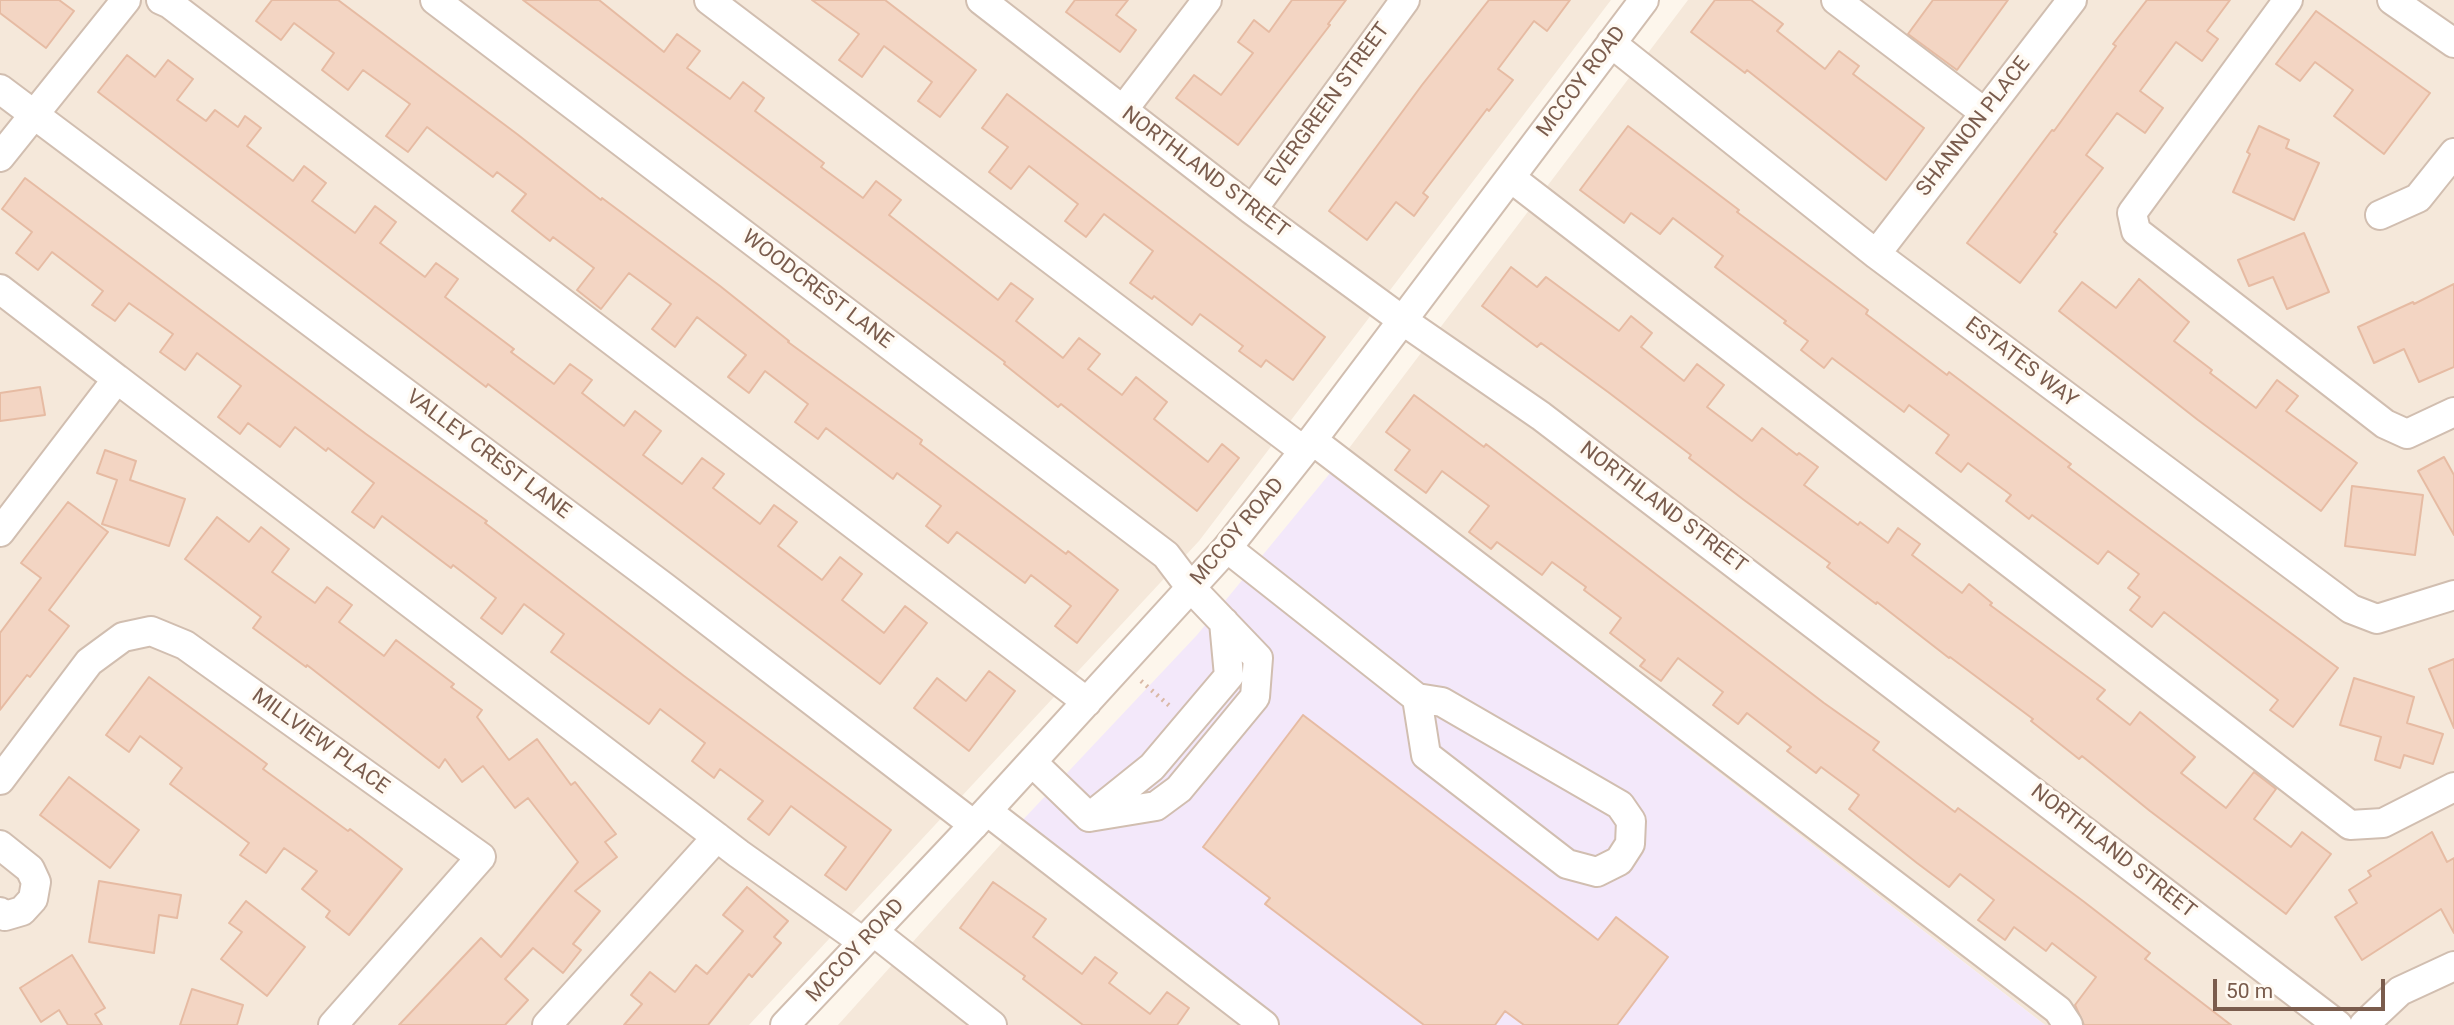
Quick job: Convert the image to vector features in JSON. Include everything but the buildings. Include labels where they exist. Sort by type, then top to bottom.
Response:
[{"type":"street","points":[[0,157],[126,0]]},
{"type":"street","points":[[161,0],[182,13],[1087,702]]},
{"type":"street","name":"WOODCREST LANE","points":[[435,0],[1166,555],[1191,588],[1224,622],[1229,676],[1152,766],[1089,817],[1032,762]]},
{"type":"street","points":[[709,0],[2058,1010],[2068,1025]]},
{"type":"street","points":[[1124,110],[1207,0]]},
{"type":"street","name":"EVERGREEN STREET","points":[[1252,210],[1405,0]]},
{"type":"street","name":"MCCOY ROAD","points":[[785,1025],[981,818],[1227,548],[1308,446],[1644,0]]},
{"type":"street","name":"SHANNON PLACE","points":[[1876,254],[2072,0]]},
{"type":"street","points":[[2288,0],[2132,213],[2136,230],[2385,424],[2407,434],[2454,412]]},
{"type":"street","points":[[2392,0],[2454,43]]},
{"type":"street","name":"NORTHLAND STREET","points":[[993,4],[1252,210],[1402,320],[1541,415],[2338,1025]]},
{"type":"street","points":[[1850,4],[1985,113]]},
{"type":"street","name":"ESTATES WAY","points":[[1611,43],[1876,254],[2351,609],[2377,619],[2454,594]]},
{"type":"street","name":"VALLEY CREST LANE","points":[[0,89],[664,587],[1264,1025]]},
{"type":"street","points":[[2380,215],[2418,198],[2454,153]]},
{"type":"street","points":[[1511,178],[2350,825],[2383,824],[2454,787]]},
{"type":"street","points":[[0,289],[717,837],[868,937],[992,1025]]},
{"type":"street","points":[[0,531],[117,379]]},
{"type":"street","points":[[1227,548],[1417,698],[1442,702],[1620,805],[1631,821],[1630,844],[1619,861],[1597,872],[1567,864],[1426,755],[1417,698]]},
{"type":"street","name":"MILLVIEW PLACE","points":[[0,780],[89,662],[123,637],[151,631],[185,645],[481,857],[332,1025]]},
{"type":"street","points":[[547,1025],[717,837]]},
{"type":"street","points":[[0,845],[30,869],[36,882],[33,899],[22,911],[5,916],[0,912]]},
{"type":"street","points":[[2364,1025],[2400,991],[2454,966]]},
{"type":"path","points":[[1141,681],[1174,710]]},
{"type":"shaded area","points":[[0,0],[1611,0],[1199,541],[749,1025],[0,1025]]},
{"type":"shaded area","points":[[1688,0],[2454,0],[2454,1025],[2045,1025],[1331,472]]},
{"type":"shaded area","points":[[1331,472],[2045,1025],[1281,1025],[1018,825],[1197,635]]},
{"type":"shaded area","points":[[1018,825],[1281,1025],[838,1025]]}]
